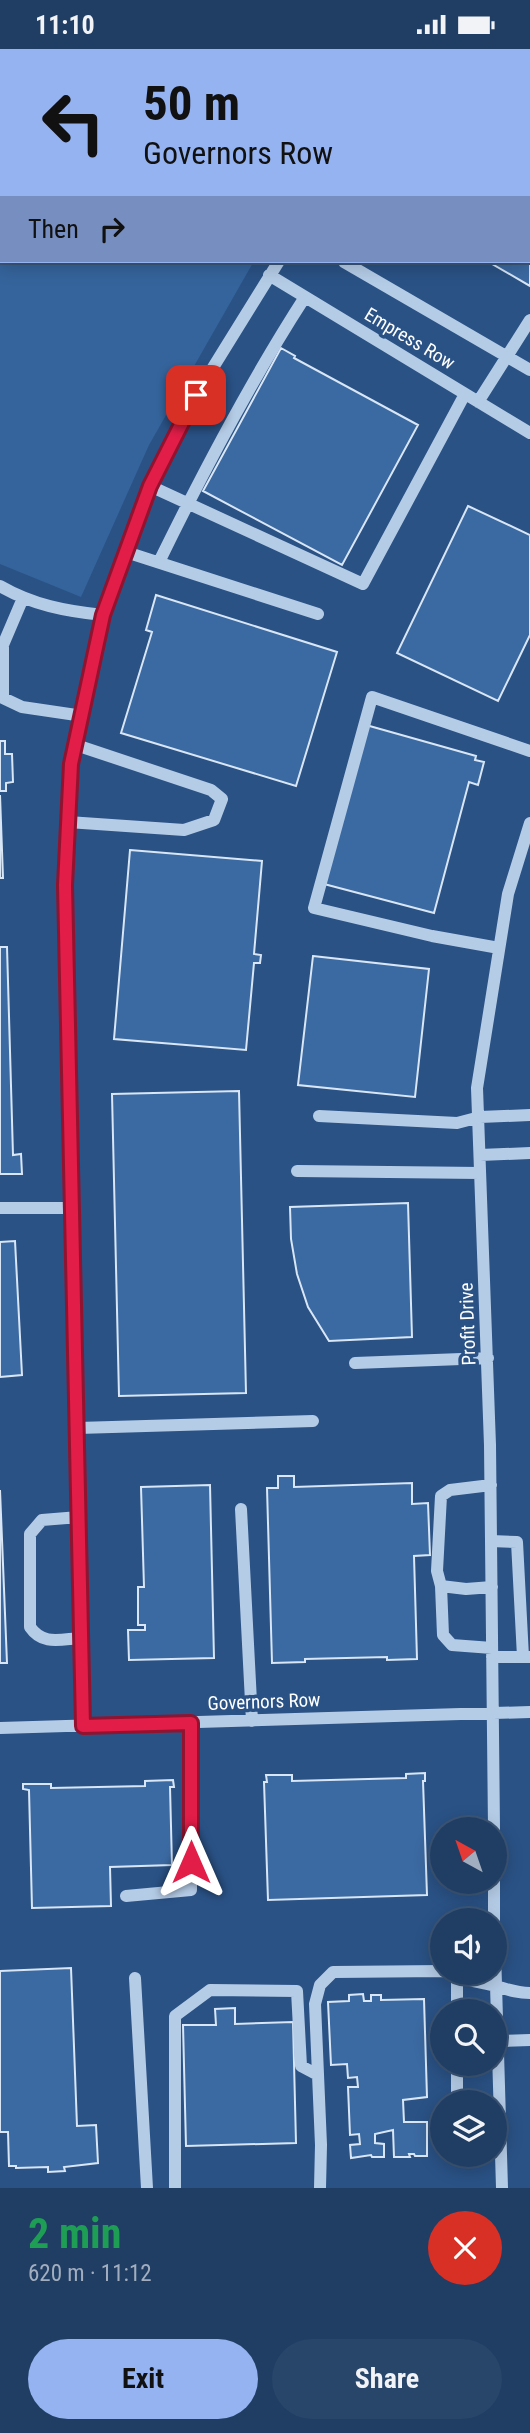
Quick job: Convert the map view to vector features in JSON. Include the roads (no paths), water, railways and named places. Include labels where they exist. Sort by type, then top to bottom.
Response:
[{"type":"street","points":[[83,1726],[65,885],[71,764],[103,615],[150,486],[196,395],[278,263]]},
{"type":"street","points":[[344,263],[530,370]]},
{"type":"street","name":"Empress Row","points":[[270,275],[530,433]]},
{"type":"street","points":[[159,562],[187,504],[278,340],[305,297]]},
{"type":"street","points":[[478,402],[530,320]]},
{"type":"street","points":[[150,486],[363,584],[465,394]]},
{"type":"street","points":[[126,552],[318,614]]},
{"type":"street","points":[[0,586],[23,598],[67,611],[103,615]]},
{"type":"street","points":[[23,598],[1,644],[3,698],[22,708],[83,716]]},
{"type":"street","points":[[499,948],[432,936],[314,908],[372,697],[530,751]]},
{"type":"street","points":[[68,822],[184,830],[214,820],[222,799],[211,790],[76,745]]},
{"type":"street","name":"Profit Drive","points":[[494,1817],[491,1485],[477,1088],[508,894],[530,823]]},
{"type":"street","points":[[319,1116],[457,1123],[480,1117],[530,1115]]},
{"type":"street","points":[[480,1155],[530,1153]]},
{"type":"street","points":[[297,1171],[480,1173]]},
{"type":"street","points":[[0,1208],[72,1207]]},
{"type":"street","points":[[355,1363],[488,1358]]},
{"type":"street","points":[[78,1428],[313,1421]]},
{"type":"street","points":[[491,1485],[450,1490],[441,1496],[437,1571],[441,1585],[443,1635],[452,1645],[527,1657],[517,1542],[491,1541]]},
{"type":"street","points":[[241,1509],[252,1721]]},
{"type":"street","points":[[79,1517],[42,1520],[30,1534],[30,1627],[35,1635],[44,1640],[81,1638]]},
{"type":"street","points":[[441,1585],[466,1589],[492,1587]]},
{"type":"street","name":"Governors Row","points":[[0,1728],[530,1712]]},
{"type":"street","points":[[126,1896],[191,1890],[191,1723]]},
{"type":"street","points":[[320,2188],[316,2004],[320,1985],[333,1972],[430,1973]]},
{"type":"street","points":[[135,1978],[147,2188]]},
{"type":"street","points":[[491,1985],[515,1993],[530,1993]]},
{"type":"street","points":[[497,1986],[497,1999]]},
{"type":"street","points":[[175,2188],[175,2016],[210,1990],[297,1991],[301,2066],[318,2075]]},
{"type":"street","points":[[507,2041],[530,2040]]},
{"type":"street","points":[[500,2167],[502,2188]]}]
